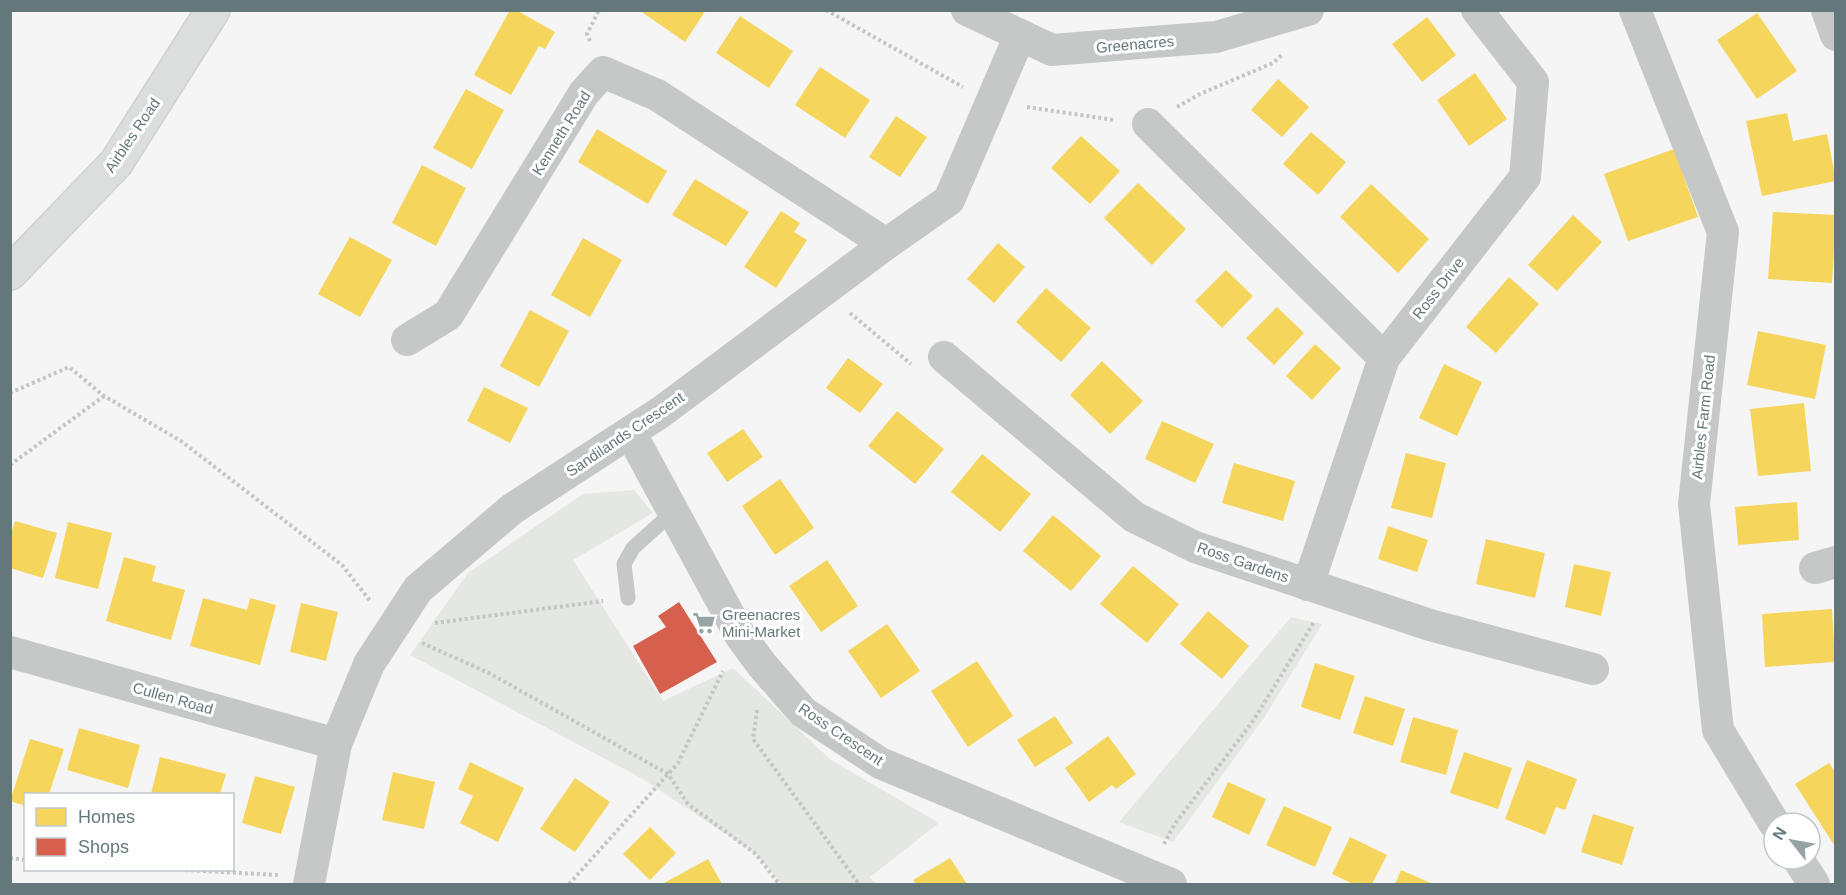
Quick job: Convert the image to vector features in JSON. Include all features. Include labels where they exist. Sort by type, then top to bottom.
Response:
[{"type":"main road","name":"Airbles Road","points":[[10,273],[116,163],[213,10]]},
{"type":"street","name":"Greenacres","points":[[967,10],[1052,50],[1216,37],[1308,10]]},
{"type":"street","name":"Ross Drive","points":[[1319,588],[1384,357],[1525,177],[1533,82],[1477,10]]},
{"type":"street","name":"Airbles Farm Road","points":[[1635,10],[1723,232],[1694,504],[1718,730],[1767,811]]},
{"type":"street","points":[[1827,10],[1836,35]]},
{"type":"street","name":"Sandilands Crescent","points":[[310,881],[336,744],[369,664],[418,589],[512,509],[661,412],[886,244],[949,200],[1020,35]]},
{"type":"street","name":"Kenneth Road","points":[[407,339],[448,315],[584,93],[603,72],[657,95],[886,244]]},
{"type":"street","points":[[1148,124],[1384,357]]},
{"type":"street","name":"Ross Gardens","points":[[944,357],[1134,517],[1195,547],[1430,625],[1593,669]]},
{"type":"street","name":"Ross Crescent","points":[[630,432],[740,635],[762,665],[803,712],[880,763],[1154,881]]},
{"type":"street","name":"Cullen Road","points":[[10,651],[336,744]]},
{"type":"street","points":[[1805,871],[1814,885]]},
{"type":"lane","points":[[628,598],[624,564],[633,548],[674,511]]},
{"type":"path","points":[[823,291],[911,364],[944,357]]},
{"type":"path","points":[[10,465],[104,396]]},
{"type":"path","points":[[1154,881],[1174,825],[1253,720],[1308,633],[1319,588]]},
{"type":"path","points":[[392,629],[628,598]]},
{"type":"path","points":[[569,885],[678,763],[740,635]]},
{"type":"path","points":[[762,665],[753,739],[858,885]]},
{"type":"path","points":[[196,871],[310,881]]},
{"type":"shaded area","points":[[634,490],[653,513],[573,560],[663,701],[733,668],[831,760],[939,823],[870,877],[876,884],[782,884],[756,854],[641,778],[410,655],[468,573],[583,494]]},
{"type":"shaded area","points":[[1291,617],[1322,624],[1264,718],[1173,842],[1119,822]]},
{"type":"building: Homes","points":[[510,10],[516,10],[555,32],[545,49],[539,46],[511,95],[474,75]]},
{"type":"building: Homes","points":[[639,10],[706,10],[685,42]]},
{"type":"building: Homes","points":[[1757,13],[1797,71],[1757,99],[1717,40]]},
{"type":"building: Homes","points":[[740,16],[793,51],[769,88],[716,53]]},
{"type":"building: Homes","points":[[1427,17],[1456,55],[1422,82],[1392,44]]},
{"type":"building: Homes","points":[[820,67],[870,100],[845,138],[795,105]]},
{"type":"building: Homes","points":[[1475,73],[1507,119],[1469,146],[1437,100]]},
{"type":"building: Homes","points":[[1278,79],[1309,107],[1282,137],[1251,110]]},
{"type":"building: Homes","points":[[466,89],[504,110],[472,169],[433,148]]},
{"type":"building: Homes","points":[[1787,113],[1793,141],[1827,134],[1836,181],[1762,196],[1746,121]]},
{"type":"building: Homes","points":[[896,116],[927,137],[900,177],[869,157]]},
{"type":"building: Homes","points":[[597,129],[667,171],[648,204],[578,162]]},
{"type":"building: Homes","points":[[1311,132],[1346,162],[1318,195],[1283,164]]},
{"type":"building: Homes","points":[[1081,136],[1120,171],[1090,204],[1051,168]]},
{"type":"building: Homes","points":[[1674,149],[1698,217],[1628,241],[1604,174]]},
{"type":"building: Homes","points":[[422,165],[466,188],[436,246],[392,223]]},
{"type":"building: Homes","points":[[695,179],[749,212],[726,246],[672,215]]},
{"type":"building: Homes","points":[[1138,183],[1186,229],[1152,265],[1104,218]]},
{"type":"building: Homes","points":[[1371,184],[1429,239],[1398,273],[1340,217]]},
{"type":"building: Homes","points":[[781,211],[800,223],[794,232],[807,240],[776,288],[744,267]]},
{"type":"building: Homes","points":[[1773,212],[1836,215],[1832,283],[1768,279]]},
{"type":"building: Homes","points":[[1573,215],[1602,242],[1557,291],[1528,265]]},
{"type":"building: Homes","points":[[350,237],[392,260],[360,317],[318,294]]},
{"type":"building: Homes","points":[[583,238],[622,260],[590,317],[551,295]]},
{"type":"building: Homes","points":[[998,243],[1025,267],[994,303],[967,279]]},
{"type":"building: Homes","points":[[1226,270],[1253,296],[1222,328],[1195,301]]},
{"type":"building: Homes","points":[[1509,277],[1539,304],[1496,353],[1466,327]]},
{"type":"building: Homes","points":[[1046,288],[1091,328],[1061,362],[1016,322]]},
{"type":"building: Homes","points":[[1277,307],[1304,333],[1274,365],[1246,338]]},
{"type":"building: Homes","points":[[530,310],[569,331],[539,387],[500,366]]},
{"type":"building: Homes","points":[[1758,331],[1826,345],[1815,399],[1747,385]]},
{"type":"building: Homes","points":[[1315,344],[1341,368],[1312,400],[1286,376]]},
{"type":"building: Homes","points":[[848,358],[883,384],[860,413],[826,388]]},
{"type":"building: Homes","points":[[1102,361],[1143,401],[1110,434],[1070,395]]},
{"type":"building: Homes","points":[[1444,364],[1482,382],[1457,436],[1419,418]]},
{"type":"building: Homes","points":[[484,387],[528,408],[510,443],[467,421]]},
{"type":"building: Homes","points":[[1804,403],[1811,471],[1758,476],[1750,409]]},
{"type":"building: Homes","points":[[897,411],[944,449],[915,484],[868,446]]},
{"type":"building: Homes","points":[[1162,421],[1214,444],[1195,483],[1145,459]]},
{"type":"building: Homes","points":[[743,429],[763,457],[727,482],[707,453]]},
{"type":"building: Homes","points":[[1406,453],[1446,463],[1432,518],[1391,508]]},
{"type":"building: Homes","points":[[982,454],[1031,494],[1000,532],[951,492]]},
{"type":"building: Homes","points":[[1234,463],[1295,481],[1283,521],[1222,503]]},
{"type":"building: Homes","points":[[780,479],[814,528],[775,555],[742,506]]},
{"type":"building: Homes","points":[[1797,502],[1799,540],[1738,545],[1735,507]]},
{"type":"building: Homes","points":[[1053,515],[1101,556],[1071,591],[1023,551]]},
{"type":"building: Homes","points":[[15,521],[57,533],[43,578],[10,568],[10,537]]},
{"type":"building: Homes","points":[[68,522],[112,533],[98,589],[55,578]]},
{"type":"building: Homes","points":[[1388,526],[1428,540],[1417,572],[1378,559]]},
{"type":"building: Homes","points":[[1486,539],[1545,553],[1535,598],[1476,584]]},
{"type":"building: Homes","points":[[124,557],[156,566],[152,581],[185,590],[171,640],[106,621]]},
{"type":"building: Homes","points":[[827,560],[858,606],[821,632],[789,586]]},
{"type":"building: Homes","points":[[1574,564],[1611,572],[1601,616],[1565,607]]},
{"type":"building: Homes","points":[[1133,566],[1179,604],[1147,643],[1100,604]]},
{"type":"building: Homes","points":[[203,598],[247,610],[250,598],[276,605],[260,665],[190,646]]},
{"type":"building: Homes","points":[[301,603],[338,612],[326,661],[290,652]]},
{"type":"building: Homes","points":[[1832,609],[1835,662],[1765,667],[1762,614]]},
{"type":"building: Homes","points":[[1208,611],[1249,646],[1222,679],[1180,644]]},
{"type":"building: Homes","points":[[887,624],[920,671],[881,698],[848,651]]},
{"type":"building: Homes","points":[[977,661],[1013,716],[968,747],[931,691]]},
{"type":"building: Homes","points":[[1315,663],[1355,676],[1340,720],[1301,707]]},
{"type":"building: Homes","points":[[1365,696],[1405,709],[1393,746],[1353,733]]},
{"type":"building: Homes","points":[[1055,716],[1073,743],[1035,767],[1017,740]]},
{"type":"building: Homes","points":[[1413,717],[1458,730],[1446,775],[1400,762]]},
{"type":"building: Homes","points":[[79,728],[140,745],[128,788],[67,770]]},
{"type":"building: Homes","points":[[1108,736],[1136,774],[1116,789],[1112,785],[1089,802],[1065,768]]},
{"type":"building: Homes","points":[[30,739],[64,749],[49,793],[24,793],[24,805],[10,801]]},
{"type":"building: Homes","points":[[1464,752],[1512,768],[1498,809],[1450,793]]},
{"type":"building: Homes","points":[[160,757],[226,774],[220,793],[151,793]]},
{"type":"building: Homes","points":[[1527,760],[1577,779],[1565,810],[1556,807],[1545,835],[1505,819]]},
{"type":"building: Homes","points":[[470,762],[524,788],[498,842],[460,823],[473,796],[458,789]]},
{"type":"building: Homes","points":[[1829,763],[1836,773],[1836,848],[1822,826],[1822,811],[1812,811],[1795,784]]},
{"type":"building: Homes","points":[[393,772],[435,782],[424,829],[382,820]]},
{"type":"building: Homes","points":[[255,776],[295,787],[281,834],[242,823]]},
{"type":"building: Homes","points":[[575,778],[610,802],[575,852],[540,829]]},
{"type":"building: Homes","points":[[1228,782],[1266,799],[1249,835],[1212,817]]},
{"type":"building: Homes","points":[[1284,806],[1332,827],[1315,867],[1266,845]]},
{"type":"building: Homes","points":[[1593,814],[1634,827],[1622,865],[1581,852]]},
{"type":"building: Homes","points":[[650,827],[676,853],[650,880],[623,854]]},
{"type":"building: Homes","points":[[1350,837],[1387,855],[1372,884],[1353,884],[1332,874]]},
{"type":"building: Homes","points":[[950,858],[967,884],[916,884],[913,880]]},
{"type":"building: Homes","points":[[708,859],[722,884],[662,884],[686,871]]},
{"type":"building: Homes","points":[[1401,870],[1433,884],[1395,884]]},
{"type":"building: Shops","points":[[679,602],[717,662],[660,694],[633,646],[666,627],[658,616]]},
{"type":"place","name":"Greenacres Mini-Market","points":[[704,623]]}]
